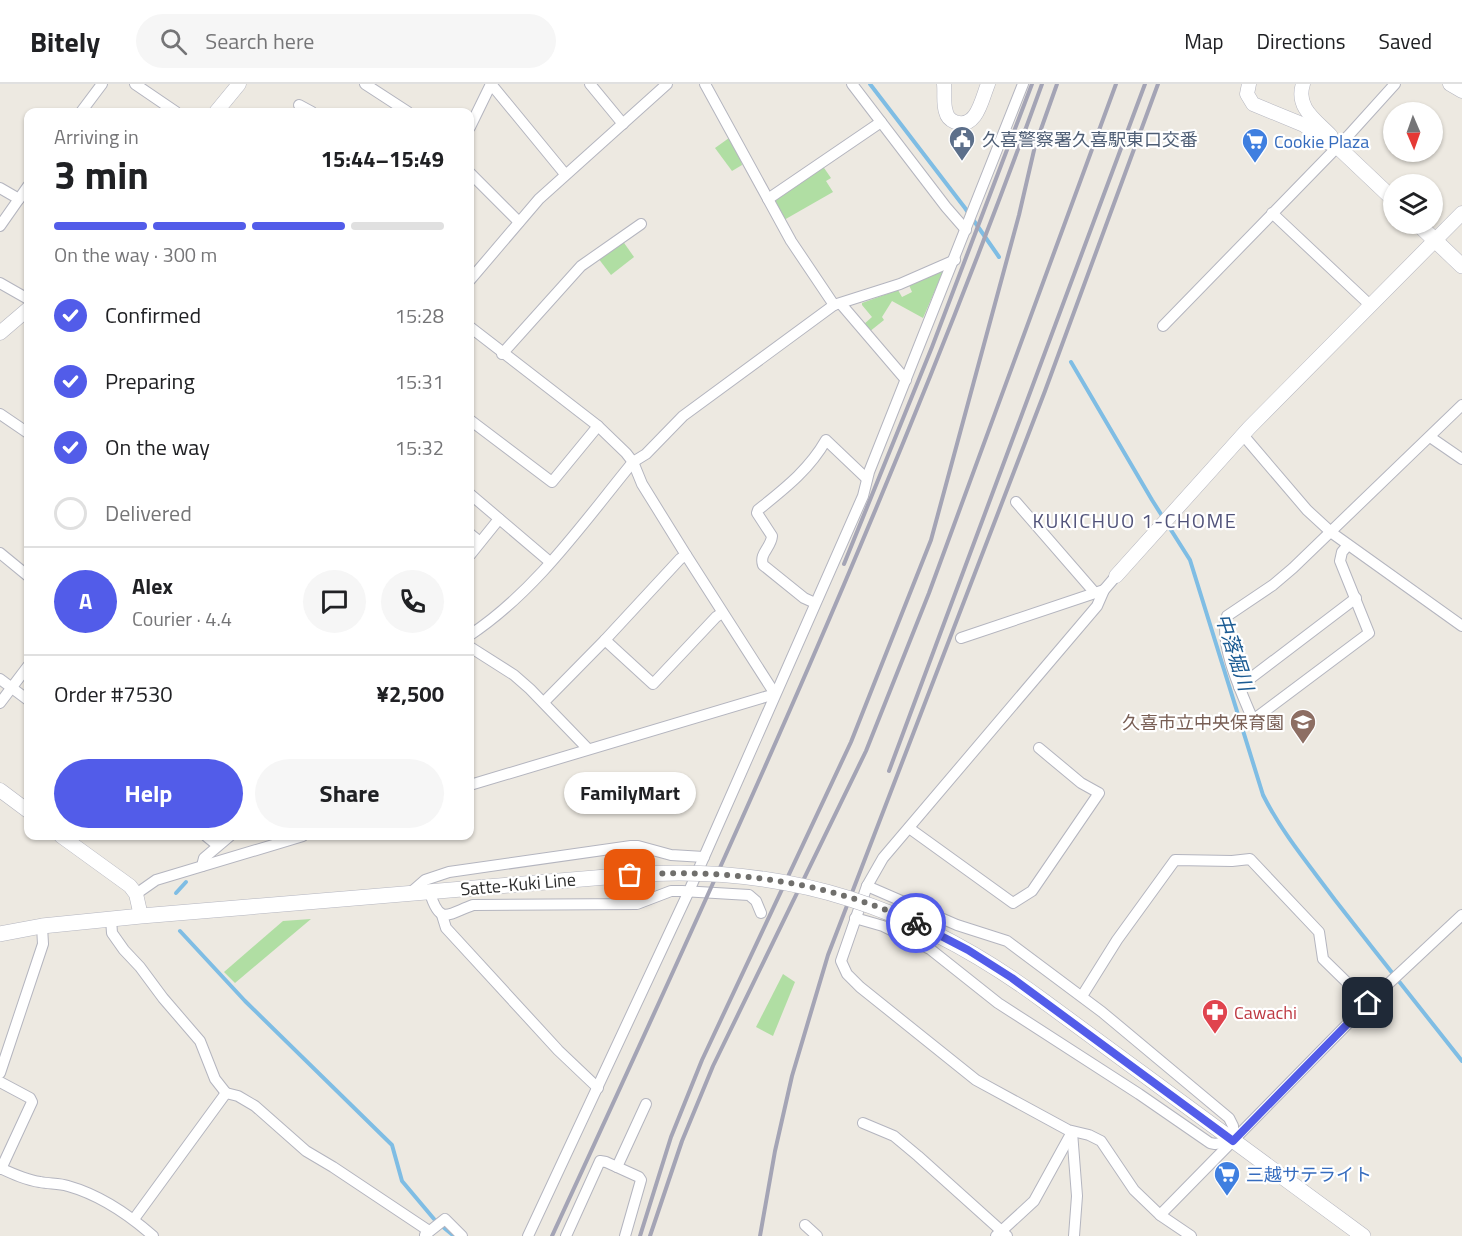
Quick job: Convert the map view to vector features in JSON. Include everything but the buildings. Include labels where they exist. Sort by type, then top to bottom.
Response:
[{"type":"main road","points":[[1337,146],[1383,190]]},
{"type":"main road","points":[[1429,234],[1462,266]]},
{"type":"main road","name":"Satte-Kuki Line","points":[[0,934],[42,926],[141,916],[630,875],[693,873],[741,876],[808,887],[888,912],[948,939],[993,965],[1363,1236]]},
{"type":"street","points":[[84,108],[102,84]]},
{"type":"street","points":[[135,84],[170,108]]},
{"type":"street","points":[[219,108],[239,84]]},
{"type":"street","points":[[365,84],[402,108]]},
{"type":"street","points":[[474,119],[491,84],[565,174]]},
{"type":"street","points":[[590,84],[623,124]]},
{"type":"street","points":[[474,275],[539,199],[667,84]]},
{"type":"street","points":[[705,84],[791,241],[837,304],[906,381]]},
{"type":"street","points":[[852,84],[953,216],[967,228]]},
{"type":"street","points":[[944,84],[946,114],[952,121],[962,123],[968,122],[975,116],[988,84]]},
{"type":"street","points":[[528,1236],[689,891],[863,496],[867,479],[1023,84]]},
{"type":"street","points":[[1250,84],[1247,94],[1253,104],[1304,125],[1324,141],[1337,146]]},
{"type":"street","points":[[1163,326],[1395,84]]},
{"type":"street","points":[[1450,84],[1462,91]]},
{"type":"street","points":[[1277,114],[1286,112],[1302,88]]},
{"type":"street","points":[[1302,88],[1305,108],[1331,135],[1337,146]]},
{"type":"street","points":[[298,105],[304,108]]},
{"type":"street","points":[[768,199],[881,122]]},
{"type":"street","points":[[474,177],[519,222]]},
{"type":"street","points":[[0,188],[19,199]]},
{"type":"street","points":[[0,226],[24,192]]},
{"type":"street","points":[[1272,213],[1370,305]]},
{"type":"street","points":[[961,638],[1099,592],[1243,435],[1462,213]]},
{"type":"street","points":[[502,354],[581,266],[641,224]]},
{"type":"street","points":[[474,632],[507,608],[550,562],[633,462],[646,454],[683,416],[837,304],[900,284],[955,260]]},
{"type":"street","points":[[0,283],[24,297]]},
{"type":"street","points":[[0,333],[24,312]]},
{"type":"street","points":[[474,330],[598,426],[633,462],[642,484],[722,613],[776,694]]},
{"type":"street","points":[[1348,545],[1342,552],[1340,561],[1369,633],[1253,720],[1239,687],[1228,650],[1225,622],[1227,616],[1273,585],[1332,533],[1462,405]]},
{"type":"street","points":[[0,414],[24,430]]},
{"type":"street","points":[[474,423],[552,482],[598,426]]},
{"type":"street","points":[[1243,435],[1307,510],[1332,533],[1458,623],[1462,611]]},
{"type":"street","points":[[1430,437],[1462,459]]},
{"type":"street","points":[[815,603],[804,598],[763,565],[762,556],[772,539],[757,513],[758,510],[811,464],[826,440],[867,479]]},
{"type":"street","points":[[474,497],[550,562]]},
{"type":"street","points":[[1016,502],[1099,592]]},
{"type":"street","points":[[474,550],[499,519]]},
{"type":"street","points":[[474,537],[480,542]]},
{"type":"street","points":[[0,553],[24,573]]},
{"type":"street","points":[[544,702],[686,555]]},
{"type":"street","points":[[1099,592],[1097,606],[883,858],[867,886],[841,961],[847,974],[853,980],[976,1080],[1072,1132],[1089,1135],[1101,1141],[1134,1190],[1160,1215],[1191,1236]]},
{"type":"street","points":[[1239,687],[1356,598]]},
{"type":"street","points":[[605,640],[653,684],[722,613]]},
{"type":"street","points":[[474,650],[514,675],[544,702],[588,749]]},
{"type":"street","points":[[0,703],[24,672]]},
{"type":"street","points":[[0,679],[24,697]]},
{"type":"street","points":[[474,784],[776,694]]},
{"type":"street","points":[[909,828],[1012,903],[1032,891],[1099,793],[1081,783],[1039,748]]},
{"type":"street","points":[[0,790],[24,808]]},
{"type":"street","points":[[67,840],[130,886],[136,894],[141,916]]},
{"type":"street","points":[[212,840],[217,844]]},
{"type":"street","points":[[202,866],[204,858],[224,840]]},
{"type":"street","points":[[136,894],[156,880],[290,840]]},
{"type":"street","points":[[409,894],[425,880],[449,872],[631,846],[671,855],[704,857]]},
{"type":"street","points":[[1082,996],[1117,940],[1175,860],[1250,859],[1319,932],[1323,958],[1368,1003]]},
{"type":"street","points":[[867,886],[957,925],[1007,940],[1082,996],[1229,1118],[1233,1125],[1233,1141]]},
{"type":"street","points":[[442,915],[452,915],[473,905],[638,904],[671,891],[749,895],[756,901],[761,913]]},
{"type":"street","points":[[430,893],[435,909],[442,915],[446,928],[558,1050],[598,1088]]},
{"type":"street","points":[[1160,1215],[1368,1003],[1462,915]]},
{"type":"street","points":[[855,918],[883,926],[930,948],[998,1003],[1210,1143],[1233,1141]]},
{"type":"street","points":[[111,919],[112,933],[124,950],[200,1041],[215,1079],[226,1093],[238,1096],[255,1106],[306,1151],[333,1167],[427,1234],[445,1219],[462,1236]]},
{"type":"street","points":[[0,1073],[43,944],[42,926]]},
{"type":"street","points":[[0,1082],[30,1098],[32,1102],[0,1169],[30,1180],[66,1185],[83,1191],[134,1219],[153,1236]]},
{"type":"street","points":[[134,1219],[226,1093]]},
{"type":"street","points":[[617,1167],[646,1104]]},
{"type":"street","points":[[863,1123],[894,1136],[1002,1234],[1034,1200],[1072,1132]]},
{"type":"street","points":[[1072,1132],[1077,1196],[1074,1236]]},
{"type":"street","points":[[566,1236],[600,1161],[639,1177],[641,1180],[625,1236]]},
{"type":"street","points":[[805,1225],[817,1236]]},
{"type":"green space","points":[[729,138],[740,155],[742,165],[732,171],[715,148]]},
{"type":"green space","points":[[822,165],[831,178],[826,181],[833,192],[784,220],[772,200]]},
{"type":"green space","points":[[622,240],[634,257],[611,275],[598,258]]},
{"type":"green space","points":[[940,270],[943,272],[923,318],[892,301],[882,317],[884,320],[869,332],[863,325],[872,317],[862,303],[898,290],[902,297],[912,292],[909,285]]},
{"type":"green space","points":[[311,919],[235,983],[224,972],[283,921]]},
{"type":"green space","points":[[783,974],[795,982],[773,1036],[756,1027]]},
{"type":"waterway","name":"中落堀川","points":[[870,84],[965,208],[999,257]]},
{"type":"waterway","name":"中落堀川","points":[[1071,362],[1190,560],[1263,795],[1279,823],[1335,900],[1462,1061]]},
{"type":"waterway","points":[[176,893],[186,882]]},
{"type":"waterway","points":[[180,931],[245,1001],[392,1145],[402,1181],[434,1219]]},
{"type":"waterway","points":[[443,1227],[454,1236]]},
{"type":"railway","points":[[844,564],[932,347],[1032,84]]},
{"type":"railway","points":[[552,1236],[747,809],[871,521],[987,231],[1042,84]]},
{"type":"railway","points":[[640,1236],[671,1137],[702,1060],[851,742],[931,540],[1019,215],[1035,146],[1057,84]]},
{"type":"railway","points":[[650,1236],[682,1141],[713,1066],[866,751],[929,593],[1116,84]]},
{"type":"railway","points":[[889,771],[1145,84]]},
{"type":"railway","points":[[760,1236],[775,1151],[792,1076],[828,955],[1045,391],[1158,84]]},
{"type":"way so far","points":[[630,875],[693,873],[788,883],[846,897],[916,923]]},
{"type":"place","name":"久喜警察署久喜駅東口交番","points":[[962,162]]},
{"type":"place","name":"Cookie Plaza","points":[[1255,164]]},
{"type":"place","name":"久喜市立中央保育園","points":[[1303,745]]},
{"type":"place","name":"FamilyMart","points":[[630,875]]},
{"type":"place","name":"Cawachi","points":[[1215,1035]]},
{"type":"place","name":"三越サテライト","points":[[1227,1197]]},
{"type":"district","name":"KUKICHUO 1-CHOME","points":[[1135,520]]},
{"type":"route","points":[[916,923],[968,950],[1012,978],[1233,1141],[1368,1003]]}]
